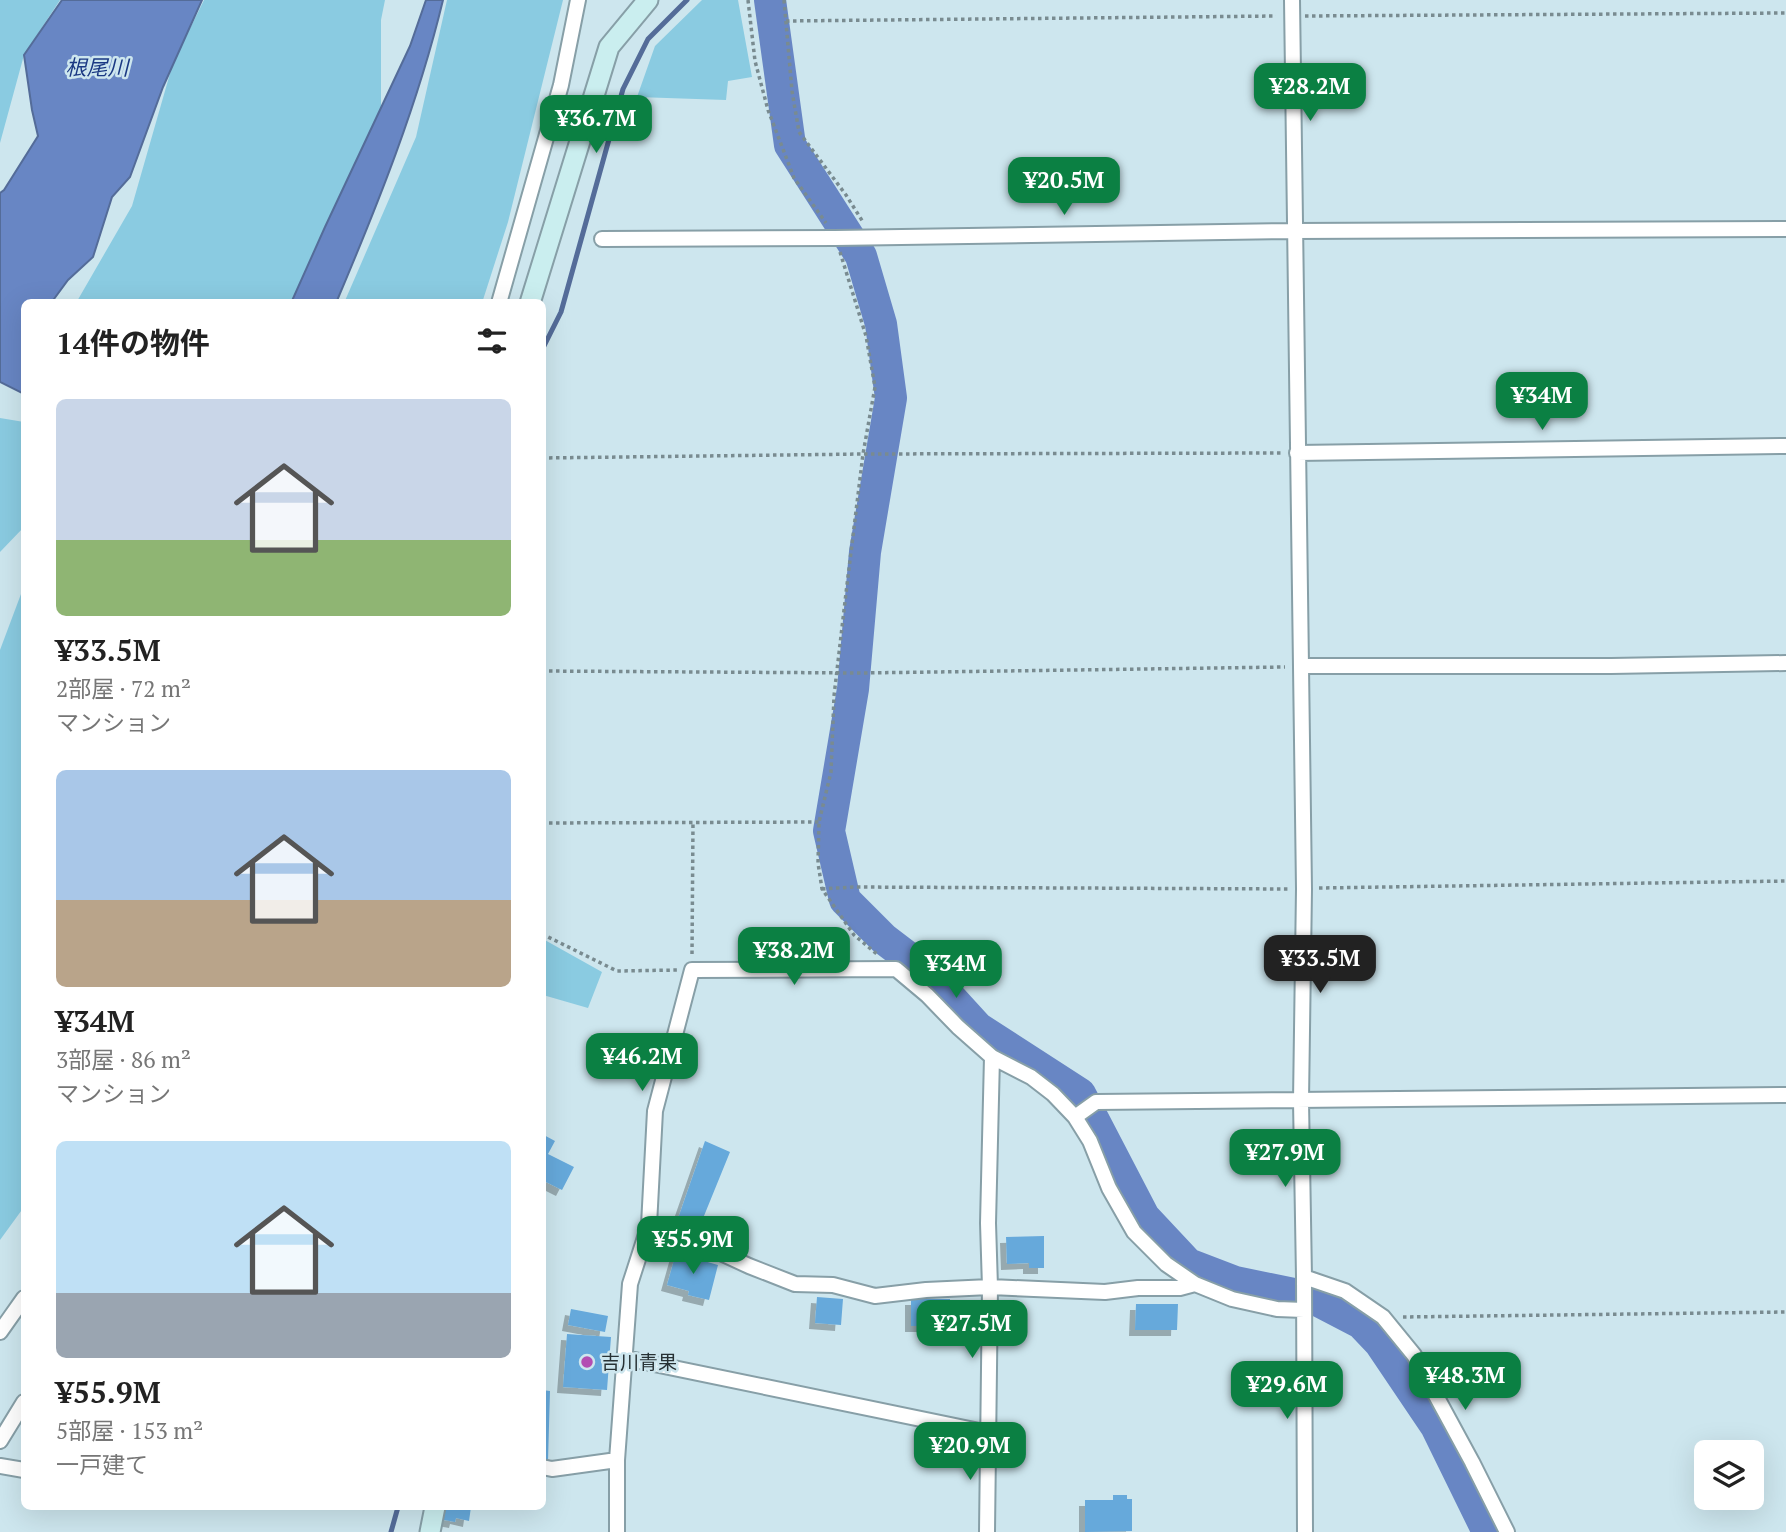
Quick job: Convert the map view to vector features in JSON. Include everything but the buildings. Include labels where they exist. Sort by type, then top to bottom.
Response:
[{"type":"main road","points":[[531,299],[609,47],[648,0]]},
{"type":"main road","points":[[430,1532],[434,1510]]},
{"type":"street","points":[[500,299],[561,85],[578,0]]},
{"type":"street","points":[[1292,0],[1304,889],[1301,1101],[1305,1532]]},
{"type":"street","points":[[602,239],[1294,231],[1786,229]]},
{"type":"street","points":[[1297,453],[1786,446]]},
{"type":"street","points":[[1301,666],[1786,663]]},
{"type":"street","points":[[617,1532],[617,1460],[629,1284],[649,1224],[656,1111],[692,970],[896,970],[928,995],[958,1027],[992,1057],[1031,1077],[1077,1115],[1109,1188],[1134,1232],[1166,1264],[1195,1284],[1232,1299],[1277,1309],[1304,1310]]},
{"type":"street","points":[[987,1532],[990,1287],[988,1223],[992,1057]]},
{"type":"street","points":[[1077,1115],[1096,1102],[1786,1095]]},
{"type":"street","points":[[649,1224],[684,1236],[795,1284],[833,1285],[875,1296],[990,1287],[1105,1292],[1138,1288],[1180,1288],[1195,1284]]},
{"type":"street","points":[[1304,1277],[1345,1292],[1383,1318],[1414,1355],[1507,1532]]},
{"type":"street","points":[[0,1332],[21,1302]]},
{"type":"street","points":[[625,1358],[989,1433]]},
{"type":"street","points":[[0,1441],[21,1407]]},
{"type":"street","points":[[546,1468],[617,1460]]},
{"type":"street","points":[[0,1466],[21,1470]]},
{"type":"path","points":[[748,0],[755,61],[768,110],[794,178],[835,238],[866,336],[875,387],[863,454],[846,593],[834,696],[831,772],[819,822],[818,863],[822,889],[854,935],[896,970]]},
{"type":"path","points":[[784,0],[792,91],[799,132],[846,195],[872,237]]},
{"type":"path","points":[[786,21],[1786,13]]},
{"type":"path","points":[[546,458],[1297,453]]},
{"type":"path","points":[[546,671],[838,673],[1301,666]]},
{"type":"path","points":[[546,822],[819,822]]},
{"type":"path","points":[[546,936],[617,971],[692,970],[693,822]]},
{"type":"path","points":[[822,889],[1304,889],[1786,881]]},
{"type":"path","points":[[1383,1318],[1786,1312]]},
{"type":"shaded area","points":[[0,0],[60,0],[24,55],[0,143]]},
{"type":"shaded area","points":[[204,0],[385,0],[381,20],[381,108],[293,299],[78,299],[132,206],[173,63]]},
{"type":"shaded area","points":[[447,0],[563,0],[508,222],[483,299],[346,299],[416,137]]},
{"type":"shaded area","points":[[702,0],[738,0],[752,77],[728,81],[726,100],[637,97],[655,46]]},
{"type":"shaded area","points":[[0,418],[21,422],[21,530],[0,552]]},
{"type":"shaded area","points":[[21,594],[21,1211],[0,1240],[0,650]]},
{"type":"shaded area","points":[[546,941],[602,972],[588,1008],[546,996]]},
{"type":"water","name":"根尾川","points":[[62,0],[202,0],[163,87],[130,177],[112,197],[93,257],[68,280],[54,299],[21,299],[21,392],[0,382],[0,193],[38,136],[24,55]]},
{"type":"water","points":[[426,0],[443,0],[409,115],[382,191],[338,299],[293,299],[325,227],[410,46]]},
{"type":"waterway","points":[[546,342],[561,312],[623,89],[648,39],[687,0]]},
{"type":"waterway","points":[[770,0],[790,145],[861,256],[881,324],[891,398],[865,552],[853,689],[829,831],[845,900],[884,939],[926,971],[978,1028],[1080,1094],[1144,1217],[1188,1264],[1235,1282],[1313,1298],[1361,1323],[1380,1343],[1436,1426],[1488,1532]]},
{"type":"waterway","points":[[391,1532],[397,1510]]},
{"type":"place","name":"吉川青果","points":[[587,1362]]}]
